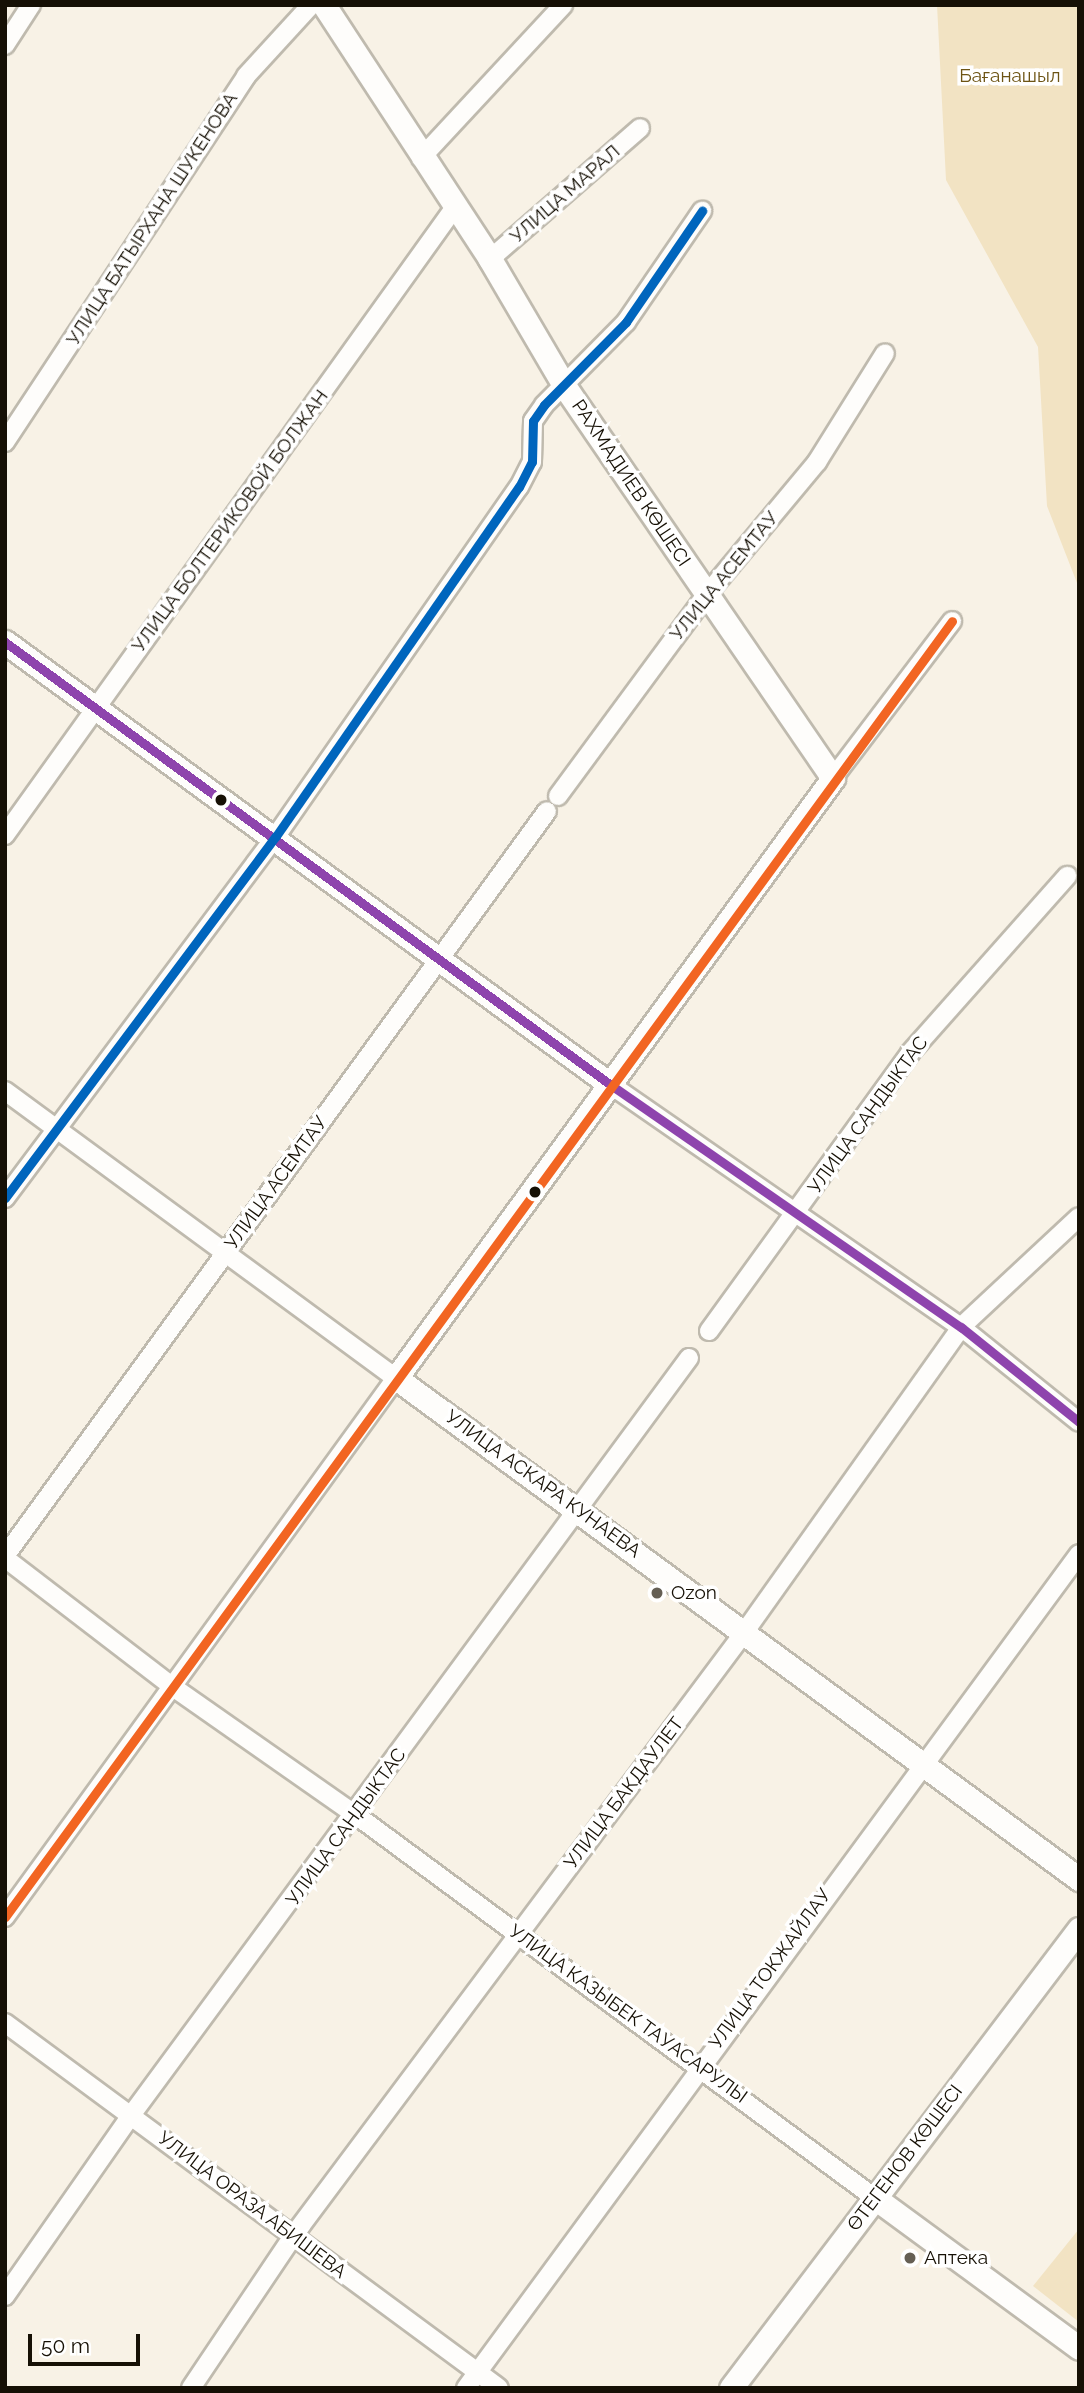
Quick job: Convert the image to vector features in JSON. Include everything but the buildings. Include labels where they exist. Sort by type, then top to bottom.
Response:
[{"type":"street","points":[[5,45],[32,5]]},
{"type":"street","name":"УЛИЦА БАТЫРХАНА ШУКЕНОВА","points":[[5,442],[246,76],[311,5]]},
{"type":"street","name":"РАХМАДИЕВ КӨШЕСІ","points":[[324,5],[421,158],[490,259],[565,387],[833,778]]},
{"type":"street","points":[[421,158],[563,5]]},
{"type":"street","name":"УЛИЦА МАРАЛ","points":[[490,259],[640,128]]},
{"type":"street","name":"УЛИЦА БОЛТЕРИКОВОЙ БОЛЖАН","points":[[5,835],[455,207]]},
{"type":"street","points":[[5,1198],[276,836],[519,487],[533,462],[533,421],[626,321],[702,211]]},
{"type":"street","name":"УЛИЦА АСЕМТАУ","points":[[558,796],[707,594],[817,462],[885,353]]},
{"type":"street","points":[[5,1917],[833,778],[952,621]]},
{"type":"street","points":[[5,642],[276,836],[611,1085],[961,1327],[1079,1422]]},
{"type":"street","name":"УЛИЦА АСЕМТАУ","points":[[5,1557],[547,811]]},
{"type":"street","name":"УЛИЦА САНДЫКТАС","points":[[709,1331],[798,1212],[910,1053],[1067,876]]},
{"type":"street","name":"УЛИЦА АСКАРА КУНАЕВА","points":[[5,1091],[746,1630],[1079,1879]]},
{"type":"street","name":"УЛИЦА БАКДАУЛЕТ","points":[[191,2388],[293,2236],[746,1630],[961,1327],[1079,1217]]},
{"type":"street","name":"УЛИЦА САНДЫКТАС","points":[[5,2297],[132,2114],[356,1815],[577,1508],[689,1358]]},
{"type":"street","name":"УЛИЦА ТОКЖАЙЛАУ","points":[[466,2388],[698,2066],[923,1760],[1079,1554]]},
{"type":"street","name":"УЛИЦА КАЗЫБЕК ТАУАСАРУЛЫ","points":[[5,1557],[173,1687],[518,1933],[1079,2347]]},
{"type":"street","name":"ӨТЕГЕНОВ КӨШЕСІ","points":[[731,2388],[1079,1929]]},
{"type":"street","name":"УЛИЦА ОРАЗА АБИШЕВА","points":[[5,2023],[132,2114],[499,2388]]},
{"type":"green space","name":"Бағанашыл","points":[[937,5],[1079,5],[1079,588],[1047,506],[1038,347],[946,180]]},
{"type":"green space","points":[[1079,2229],[1079,2322],[1033,2286]]},
{"type":"transit line","points":[[5,1198],[276,836],[519,487],[532,462],[533,421],[544,405],[626,322],[702,211]]},
{"type":"transit line","points":[[5,1917],[952,621]]},
{"type":"transit line","points":[[5,642],[611,1085],[961,1327],[1079,1422]]},
{"type":"place","name":"Ozon","points":[[657,1593]]},
{"type":"place","name":"Аптека","points":[[910,2258]]}]
